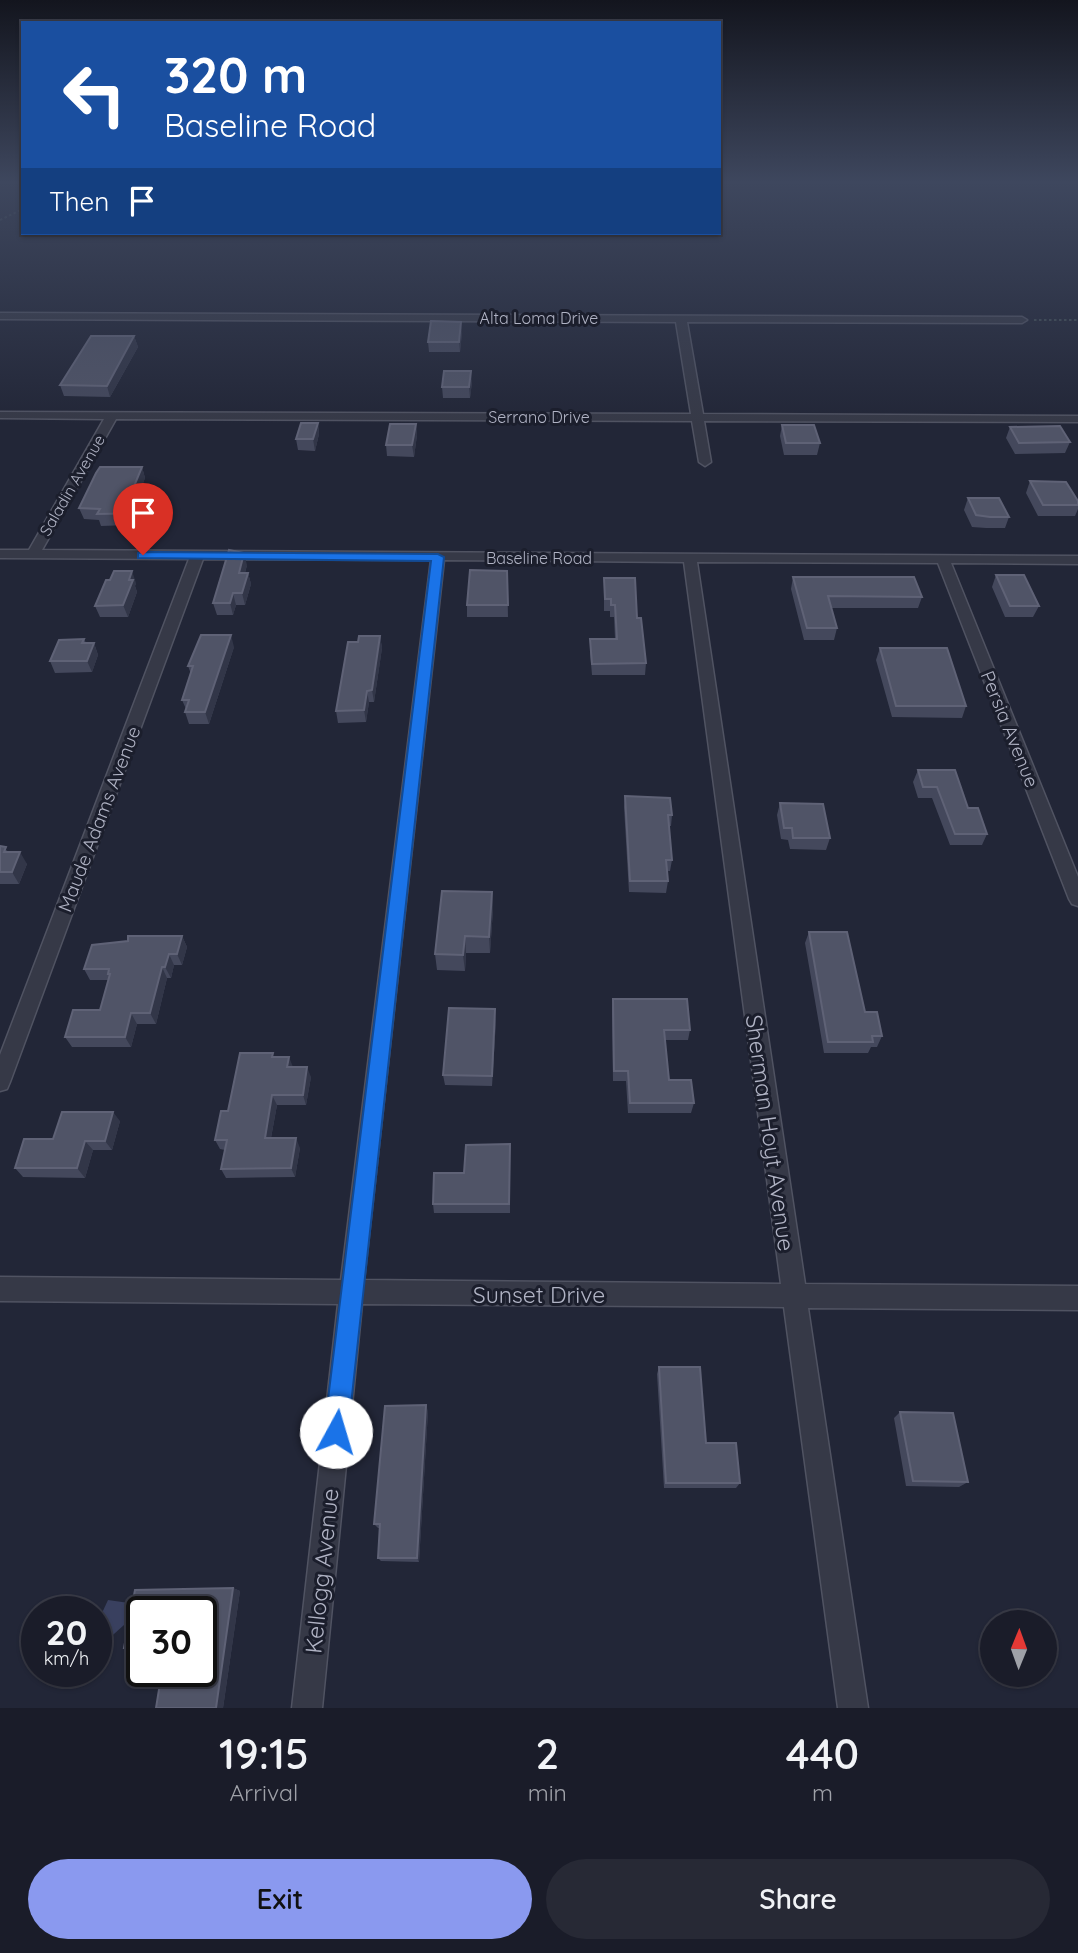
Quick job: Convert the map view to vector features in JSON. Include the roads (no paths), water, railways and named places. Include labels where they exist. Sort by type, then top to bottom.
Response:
[{"type":"street","name":"Alta Loma Drive","points":[[0,316],[1022,320]]},
{"type":"street","points":[[681,318],[705,462]]},
{"type":"street","name":"Serrano Drive","points":[[0,415],[1078,419]]},
{"type":"street","name":"Saladin Avenue","points":[[33,554],[111,417]]},
{"type":"street","name":"Baseline Road","points":[[0,554],[1078,560]]},
{"type":"street","name":"Maude Adams Avenue","points":[[0,1082],[197,556]]},
{"type":"street","name":"Kellogg Avenue","points":[[307,1708],[351,1294],[438,557]]},
{"type":"street","name":"Sherman Hoyt Avenue","points":[[690,559],[853,1708]]},
{"type":"street","name":"Persia Avenue","points":[[943,559],[1078,899]]},
{"type":"street","name":"Sunset Drive","points":[[0,1289],[1078,1298]]},
{"type":"water","points":[[112,1601],[126,1603],[124,1625],[112,1636]]}]
